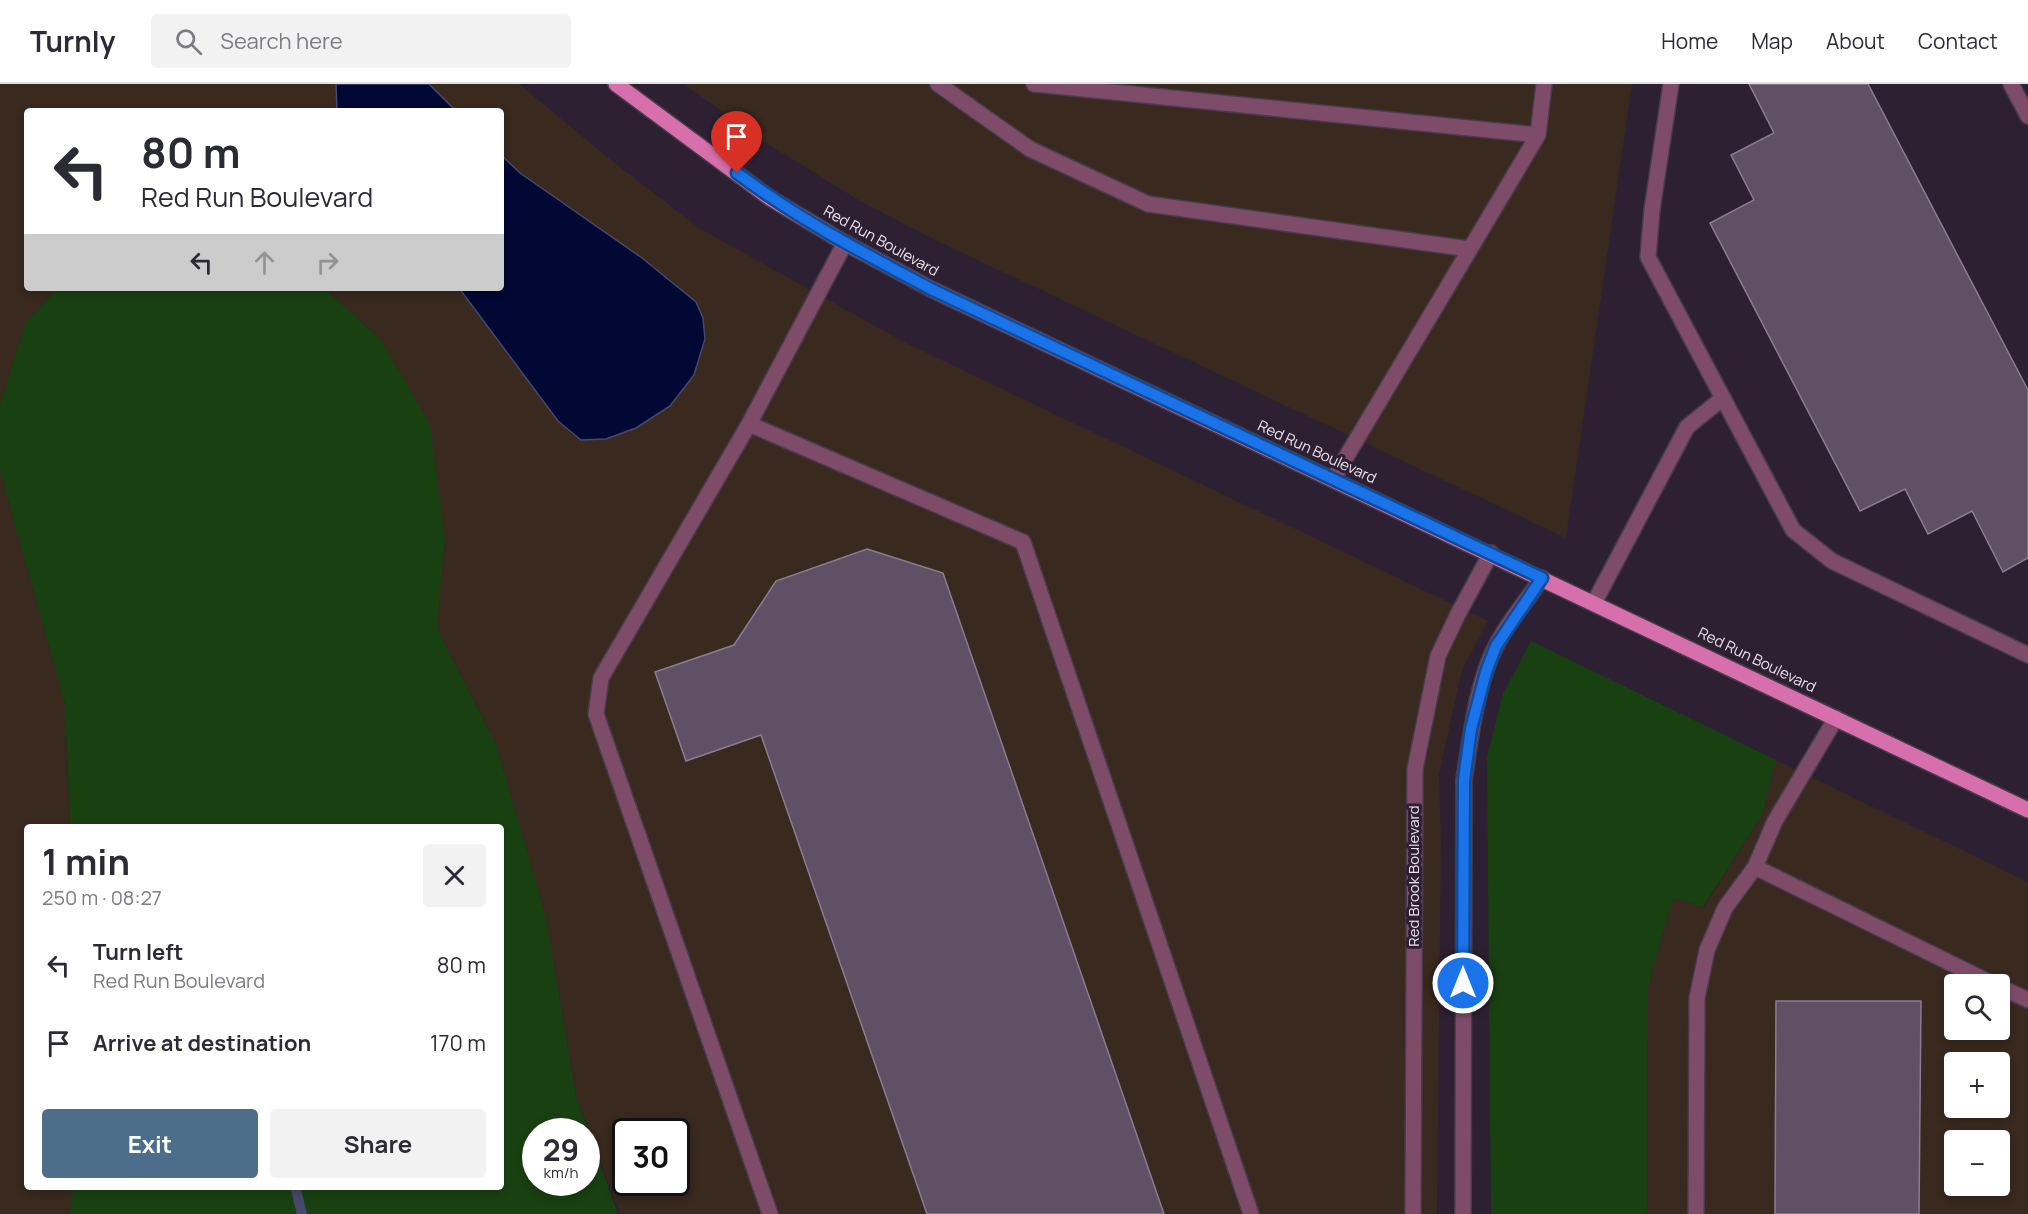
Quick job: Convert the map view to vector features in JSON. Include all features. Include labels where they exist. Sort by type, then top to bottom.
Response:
[{"type":"main road","name":"Red Run Boulevard","points":[[616,84],[770,198],[845,243],[933,290],[2028,810]]},
{"type":"street","points":[[938,84],[1030,149],[1148,204],[1469,249]]},
{"type":"street","points":[[1034,84],[1538,135]]},
{"type":"street","points":[[1333,479],[1538,135],[1544,84]]},
{"type":"street","points":[[1671,84],[1652,210],[1648,257],[1793,530],[1832,561],[2028,655]]},
{"type":"street","points":[[2012,84],[2028,116]]},
{"type":"street","points":[[770,1214],[596,714],[602,678],[749,424],[845,243]]},
{"type":"street","points":[[1594,603],[1687,427],[1723,398]]},
{"type":"street","points":[[749,424],[1023,542],[1251,1214]]},
{"type":"street","name":"Red Brook Boulevard","points":[[1413,1214],[1415,770],[1438,656],[1491,554]]},
{"type":"street","points":[[1463,1214],[1464,780],[1471,729],[1486,672],[1496,646],[1542,578]]},
{"type":"street","points":[[1696,1214],[1697,998],[1707,950],[1725,908],[1755,867],[1775,821],[1836,718]]},
{"type":"street","points":[[1755,867],[1973,974]]},
{"type":"street","points":[[2010,992],[2028,1000]]},
{"type":"shaded area","points":[[0,84],[519,84],[606,156],[699,228],[904,342],[1488,621],[1462,670],[1439,774],[1441,841],[1437,1214],[620,1214],[613,1196],[690,1196],[690,1118],[612,1118],[612,1193],[600,1160],[600,1118],[584,1118],[576,1096],[545,912],[496,744],[437,628],[445,539],[380,339],[327,291],[504,291],[504,108],[24,108],[24,291],[55,291],[26,322],[0,404]]},
{"type":"shaded area","points":[[684,84],[1632,84],[1566,538],[933,239],[860,201],[761,140]]},
{"type":"shaded area","points":[[0,471],[65,704],[70,824],[24,824],[24,1190],[72,1190],[70,1214],[0,1214]]},
{"type":"shaded area","points":[[1776,760],[2028,882],[2028,1214],[1647,1214],[1648,988],[1674,898],[1704,907],[1762,815]]},
{"type":"green space","points":[[55,291],[327,291],[380,339],[430,424],[445,539],[437,628],[496,744],[545,912],[576,1096],[584,1118],[522,1118],[522,1196],[600,1196],[600,1163],[618,1214],[70,1214],[72,1190],[504,1190],[504,824],[70,824],[65,704],[0,471],[0,404],[26,322]]},
{"type":"green space","points":[[1531,641],[1776,760],[1762,815],[1703,907],[1674,898],[1659,946],[1648,988],[1647,1214],[1491,1214],[1487,757],[1503,694]]},
{"type":"water","points":[[336,84],[429,84],[453,108],[337,108]]},
{"type":"water","points":[[504,158],[520,173],[642,258],[696,302],[703,318],[705,339],[694,375],[670,406],[636,428],[606,439],[581,440],[558,421],[461,291],[504,291]]},
{"type":"building","points":[[1749,84],[1868,84],[2028,390],[2028,558],[2003,572],[1972,511],[1928,534],[1905,489],[1860,511],[1710,223],[1754,200],[1731,155],[1774,133]]},
{"type":"building","points":[[867,549],[943,573],[1164,1214],[927,1214],[761,735],[686,761],[655,672],[734,645],[776,581]]},
{"type":"building","points":[[1776,1001],[1921,1001],[1919,1214],[1775,1214]]},
{"type":"waterway","points":[[296,1190],[302,1214]]},
{"type":"route","points":[[737,173],[770,198],[845,243],[933,290],[1542,578],[1496,646],[1486,672],[1471,729],[1464,780],[1463,983]]}]
